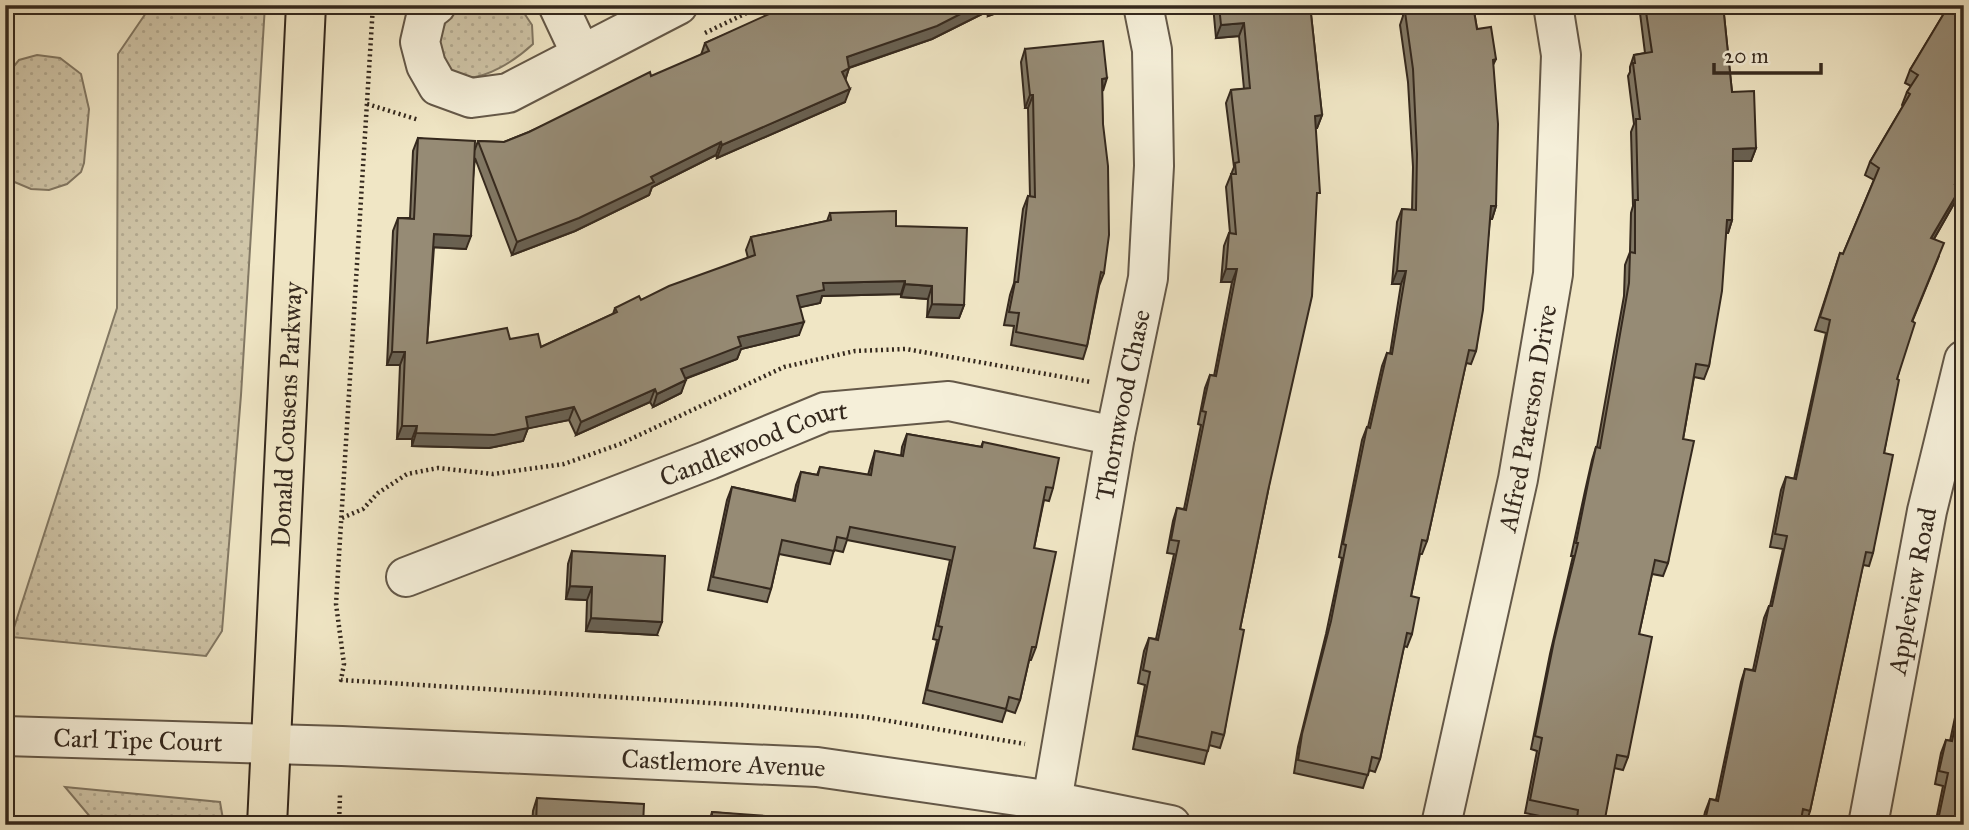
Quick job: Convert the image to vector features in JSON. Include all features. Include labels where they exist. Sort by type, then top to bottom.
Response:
[{"type":"main road","name":"Donald Cousens Parkway","points":[[267,825],[306,5]]},
{"type":"street","points":[[436,5],[427,12],[420,42],[426,65],[438,86],[471,98],[508,93],[678,5]]},
{"type":"street","points":[[558,5],[581,54]]},
{"type":"street","name":"Thornwood Chase","points":[[1052,801],[1115,436],[1148,278],[1154,166],[1152,50],[1143,5]]},
{"type":"street","name":"Alfred Paterson Drive","points":[[1441,825],[1518,479],[1553,275],[1562,55],[1552,5]]},
{"type":"street","name":"Appleview Road","points":[[1868,825],[1927,511],[1964,360]]},
{"type":"street","name":"Candlewood Court","points":[[406,577],[709,460],[825,412],[949,401],[1115,436]]},
{"type":"street","name":"Carl Tipe Court","points":[[5,736],[270,743]]},
{"type":"street","name":"Castlemore Avenue","points":[[270,743],[817,767],[1052,801],[1171,825]]},
{"type":"path","points":[[373,5],[336,604],[344,664],[341,680],[743,705],[866,716],[1061,751]]},
{"type":"path","points":[[338,825],[340,795]]},
{"type":"shaded area","points":[[142,5],[265,5],[241,395],[222,631],[206,656],[11,637],[117,308],[118,54],[148,10]]},
{"type":"shaded area","points":[[453,5],[520,7],[532,25],[533,44],[510,62],[481,76],[462,77],[455,74],[442,67],[434,42]]},
{"type":"shaded area","points":[[37,55],[60,58],[81,74],[89,109],[81,172],[67,184],[49,190],[31,189],[5,178],[5,77],[19,60]]},
{"type":"shaded area","points":[[65,787],[220,802],[224,825],[97,825]]},
{"type":"building","points":[[795,5],[978,5],[937,26],[847,57],[849,68],[842,72],[850,89],[722,145],[721,142],[651,177],[654,182],[579,218],[517,242],[478,141],[504,142],[529,132],[650,72],[651,76],[709,51],[705,43],[780,9],[781,12]]},
{"type":"building","points":[[1219,5],[1310,5],[1322,115],[1315,116],[1320,193],[1317,193],[1312,296],[1240,629],[1244,630],[1224,735],[1212,732],[1208,751],[1137,736],[1150,672],[1143,670],[1149,638],[1158,640],[1179,541],[1171,540],[1177,508],[1186,510],[1206,412],[1202,411],[1210,375],[1216,376],[1237,269],[1226,269],[1229,233],[1236,234],[1231,174],[1236,174],[1235,163],[1239,162],[1231,90],[1250,88],[1244,23],[1221,25]]},
{"type":"building","points":[[1408,5],[1473,5],[1477,29],[1491,27],[1496,59],[1493,60],[1498,124],[1496,206],[1491,206],[1483,310],[1476,351],[1469,350],[1427,541],[1422,540],[1411,596],[1419,598],[1412,634],[1407,633],[1380,759],[1372,757],[1368,775],[1298,760],[1302,734],[1331,621],[1346,545],[1343,544],[1367,427],[1370,428],[1387,353],[1392,354],[1406,271],[1397,271],[1402,209],[1416,210],[1417,154],[1413,69],[1405,12],[1409,12]]},
{"type":"building","points":[[1645,5],[1723,5],[1732,92],[1754,91],[1756,148],[1733,149],[1732,220],[1727,220],[1722,291],[1709,366],[1696,364],[1683,439],[1694,441],[1668,563],[1655,560],[1639,634],[1652,637],[1628,757],[1617,755],[1604,824],[1577,819],[1578,810],[1530,800],[1542,738],[1535,736],[1554,641],[1578,543],[1589,478],[1596,447],[1600,448],[1629,283],[1630,252],[1635,253],[1635,200],[1638,200],[1636,119],[1640,119],[1633,63],[1634,55],[1652,52]]},
{"type":"building","points":[[1949,5],[1964,5],[1964,171],[1955,184],[1961,187],[1931,238],[1944,243],[1912,321],[1915,323],[1897,379],[1899,380],[1884,453],[1893,455],[1873,553],[1866,552],[1810,811],[1803,809],[1800,825],[1704,825],[1710,799],[1718,801],[1745,669],[1755,671],[1769,606],[1772,606],[1787,536],[1775,534],[1786,477],[1796,479],[1830,320],[1820,317],[1840,253],[1843,254],[1879,168],[1870,162],[1910,94],[1907,92],[1918,75],[1910,70]]},
{"type":"building","points":[[1103,41],[1107,78],[1102,79],[1109,235],[1104,273],[1101,272],[1087,346],[1016,332],[1019,313],[1009,312],[1015,282],[1018,282],[1028,196],[1035,197],[1033,95],[1030,95],[1025,49]]},
{"type":"building","points":[[418,138],[475,141],[471,236],[434,234],[427,343],[507,328],[510,339],[538,334],[541,347],[617,312],[615,308],[639,296],[641,300],[669,286],[755,255],[751,237],[831,220],[830,213],[896,211],[896,226],[967,228],[964,305],[932,304],[932,286],[905,284],[905,281],[823,283],[824,290],[797,296],[804,322],[738,337],[741,346],[681,369],[686,380],[657,394],[655,389],[581,422],[574,407],[526,417],[528,428],[494,435],[416,433],[417,426],[402,426],[405,352],[392,352],[398,218],[414,219]]},
{"type":"building","points":[[907,434],[982,447],[983,442],[1059,458],[1053,488],[1046,487],[1034,548],[1056,552],[1036,647],[1032,647],[1020,700],[1009,697],[1006,709],[927,690],[942,627],[938,626],[955,547],[850,527],[847,539],[837,537],[834,551],[782,540],[771,589],[713,577],[732,487],[795,501],[801,472],[818,475],[820,467],[871,475],[875,451],[903,456]]},
{"type":"building","points":[[572,551],[665,556],[662,622],[591,618],[592,587],[570,586]]},
{"type":"building","points":[[1964,685],[1964,825],[1937,825],[1948,773],[1939,771],[1946,740],[1952,741]]},
{"type":"building","points":[[537,798],[644,804],[643,825],[536,825]]},
{"type":"building","points":[[712,812],[848,822],[848,825],[712,825]]}]
